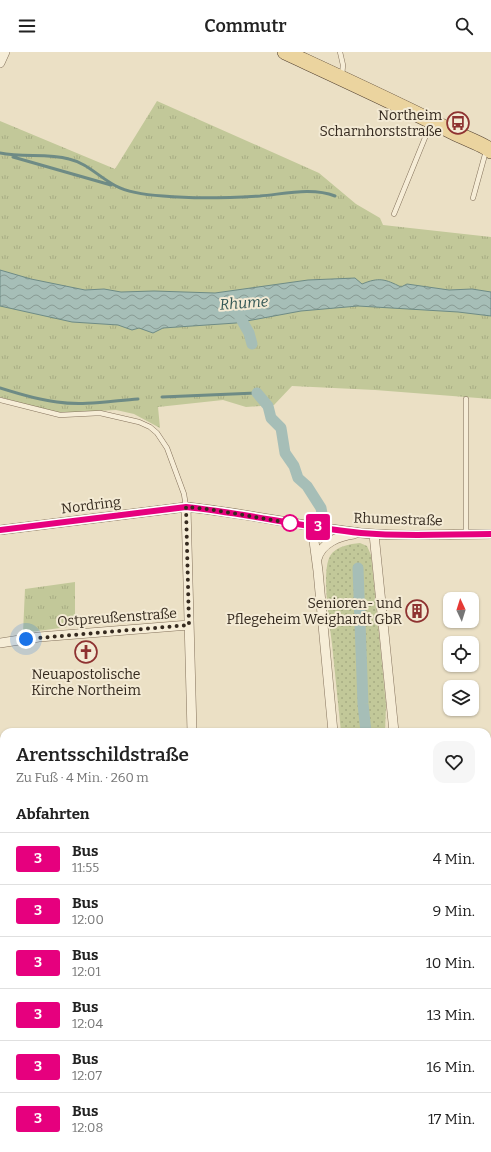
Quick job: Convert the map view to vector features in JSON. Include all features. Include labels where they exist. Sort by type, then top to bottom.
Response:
[{"type":"main road","points":[[287,52],[477,144],[490,148]]},
{"type":"street","points":[[0,63],[5,52]]},
{"type":"street","points":[[186,507],[192,728]]},
{"type":"street","name":"Rhumestraße","points":[[186,507],[374,534],[491,534]]},
{"type":"street","name":"Nordring","points":[[0,530],[186,507]]},
{"type":"street","points":[[312,526],[317,560],[333,728]]},
{"type":"street","points":[[317,560],[322,549],[331,541],[359,532]]},
{"type":"street","points":[[374,534],[394,728]]},
{"type":"street","name":"Ostpreußenstraße","points":[[0,643],[39,637],[189,625]]},
{"type":"lane","points":[[340,52],[343,65],[342,78]]},
{"type":"lane","points":[[394,214],[432,121]]},
{"type":"lane","points":[[473,198],[490,148]]},
{"type":"lane","points":[[466,399],[466,534]]},
{"type":"lane","points":[[0,400],[60,415],[100,413],[138,422],[150,427],[167,448],[184,494],[186,507]]},
{"type":"green space","points":[[157,101],[319,173],[356,204],[380,218],[383,225],[491,237],[491,399],[375,390],[292,386],[274,405],[246,407],[223,400],[158,407],[160,428],[134,414],[116,410],[62,413],[0,397],[0,121],[115,169]]},
{"type":"green space","points":[[360,543],[367,546],[371,555],[386,705],[385,728],[341,728],[327,598],[326,574],[330,556],[336,550],[352,544]]},
{"type":"green space","points":[[75,582],[75,626],[23,633],[25,589]]},
{"type":"water","name":"Rhume","points":[[0,270],[31,279],[85,290],[104,289],[121,292],[154,291],[215,293],[308,280],[355,278],[362,284],[373,280],[382,280],[391,282],[401,287],[407,284],[449,290],[472,289],[491,292],[491,316],[458,312],[358,306],[301,311],[236,323],[163,328],[153,333],[139,328],[132,330],[118,325],[72,322],[0,306]]},
{"type":"waterway","points":[[0,153],[52,156],[69,159],[88,167],[110,183],[133,192],[145,194],[211,198],[317,192],[335,196]]},
{"type":"waterway","points":[[13,157],[111,185]]},
{"type":"waterway","name":"Rhume","points":[[236,310],[249,333],[252,344]]},
{"type":"waterway","points":[[0,388],[21,395],[50,401],[77,404],[138,399]]},
{"type":"waterway","points":[[162,397],[257,393]]},
{"type":"waterway","points":[[257,393],[268,406],[271,418],[281,428],[285,453],[294,466],[298,478],[307,486],[321,508],[323,519]]},
{"type":"waterway","points":[[358,568],[363,704],[366,728]]},
{"type":"bus line","name":"3","points":[[0,530],[186,507],[208,509],[314,527],[374,534],[491,534]]},
{"type":"place","name":"Northeim Scharnhorststraße","points":[[458,123]]},
{"type":"place","name":"Senioren- und Pflegeheim Weighardt GbR","points":[[417,611]]},
{"type":"place","name":"Neuapostolische Kirche Northeim","points":[[86,652]]},
{"type":"route","points":[[26,639],[189,625],[186,507],[208,509],[290,523]]}]
